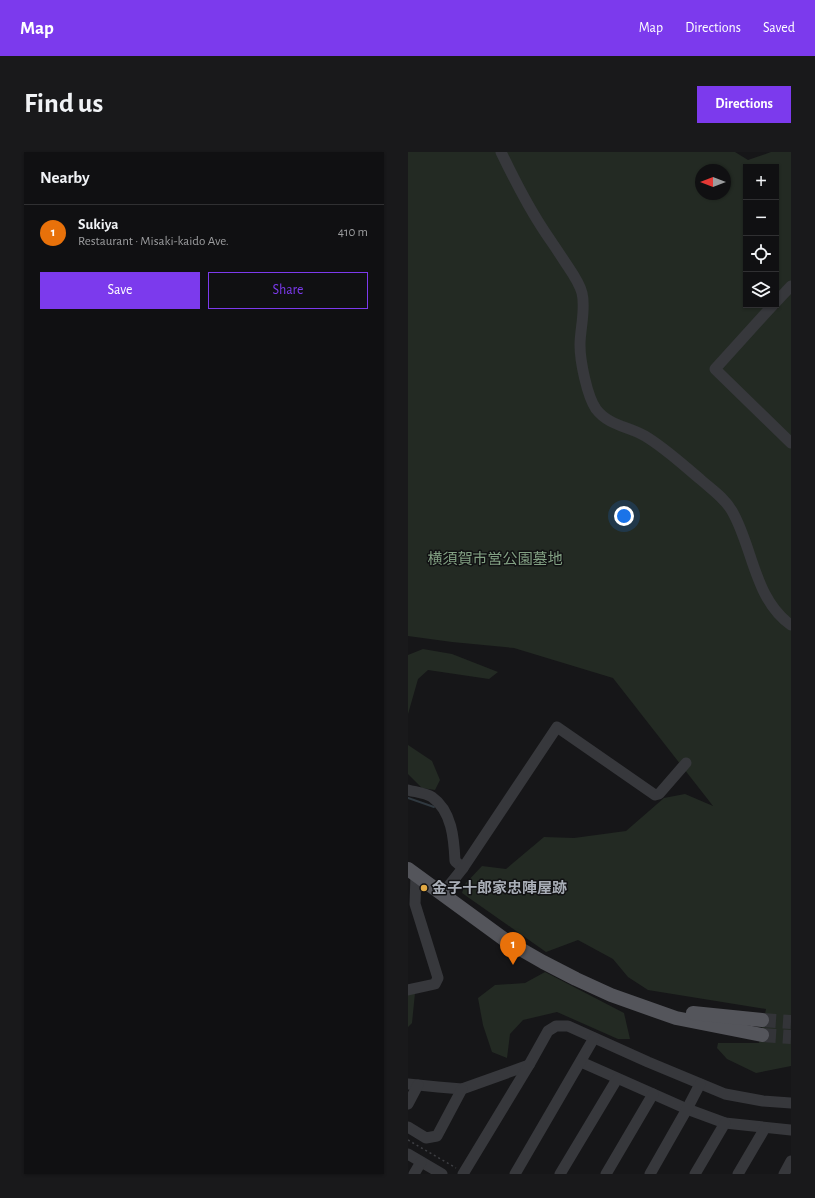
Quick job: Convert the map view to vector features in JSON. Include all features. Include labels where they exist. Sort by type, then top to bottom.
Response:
[{"type":"main road","points":[[412,872],[443,893],[508,942],[537,959],[604,992],[676,1018],[762,1035]]},
{"type":"main road","points":[[636,1003],[677,1011],[762,1020]]},
{"type":"street","points":[[501,152],[541,226],[571,270],[582,293],[583,302],[580,345],[582,365],[590,395],[595,407],[602,416],[614,424],[644,435],[660,446],[720,495],[732,510],[761,585],[770,602],[777,612],[791,624]]},
{"type":"street","points":[[779,299],[791,286]]},
{"type":"street","points":[[770,308],[715,369],[791,443]]},
{"type":"street","points":[[443,893],[463,868],[557,727],[655,795],[659,794],[686,763]]},
{"type":"street","points":[[408,790],[431,796],[442,806],[450,823],[454,843],[455,861],[463,868]]},
{"type":"street","points":[[408,990],[435,984],[438,978],[415,904],[412,872]]},
{"type":"street","points":[[463,1173],[548,1031],[556,1026],[568,1026],[725,1094],[740,1098],[791,1103]]},
{"type":"street","points":[[515,1174],[594,1038]]},
{"type":"street","points":[[581,1062],[687,1109],[725,1123],[791,1130]]},
{"type":"street","points":[[408,1104],[413,1085],[462,1089],[529,1065]]},
{"type":"street","points":[[560,1174],[617,1079]]},
{"type":"street","points":[[650,1174],[700,1084]]},
{"type":"street","points":[[408,1127],[426,1138],[437,1136],[462,1089]]},
{"type":"street","points":[[606,1174],[653,1094]]},
{"type":"street","points":[[695,1174],[725,1123]]},
{"type":"street","points":[[738,1174],[765,1128]]},
{"type":"street","points":[[408,1154],[442,1174]]},
{"type":"street","points":[[784,1174],[791,1161]]},
{"type":"street","points":[[414,1174],[421,1162]]},
{"type":"path","points":[[408,1140],[463,1173]]},
{"type":"green space","name":"横須賀市営公園墓地","points":[[408,152],[735,152],[748,160],[771,152],[791,152],[791,1066],[756,1073],[727,1059],[717,1048],[718,1043],[759,1043],[766,1009],[648,990],[628,977],[613,959],[578,940],[546,952],[462,893],[465,884],[482,866],[506,869],[544,837],[574,838],[626,831],[664,798],[685,794],[713,806],[613,678],[514,648],[408,636]]},
{"type":"green space","points":[[423,649],[452,654],[498,672],[489,679],[428,670],[418,679],[408,714],[408,655]]},
{"type":"green space","points":[[408,745],[432,761],[440,780],[435,790],[422,788],[408,774]]},
{"type":"green space","points":[[545,972],[624,1013],[630,1039],[618,1039],[557,1012],[523,1020],[510,1034],[507,1058],[492,1052],[483,1025],[478,998],[495,985],[525,983]]},
{"type":"green space","points":[[408,988],[415,993],[412,1023],[408,1027]]},
{"type":"waterway","points":[[408,798],[434,807]]},
{"type":"tunnel","points":[[762,1020],[791,1022]]},
{"type":"tunnel","points":[[762,1035],[791,1037]]},
{"type":"place","name":"金子十郎家忠陣屋跡","points":[[424,888]]},
{"type":"place","name":"Sukiya","points":[[513,965]]}]
